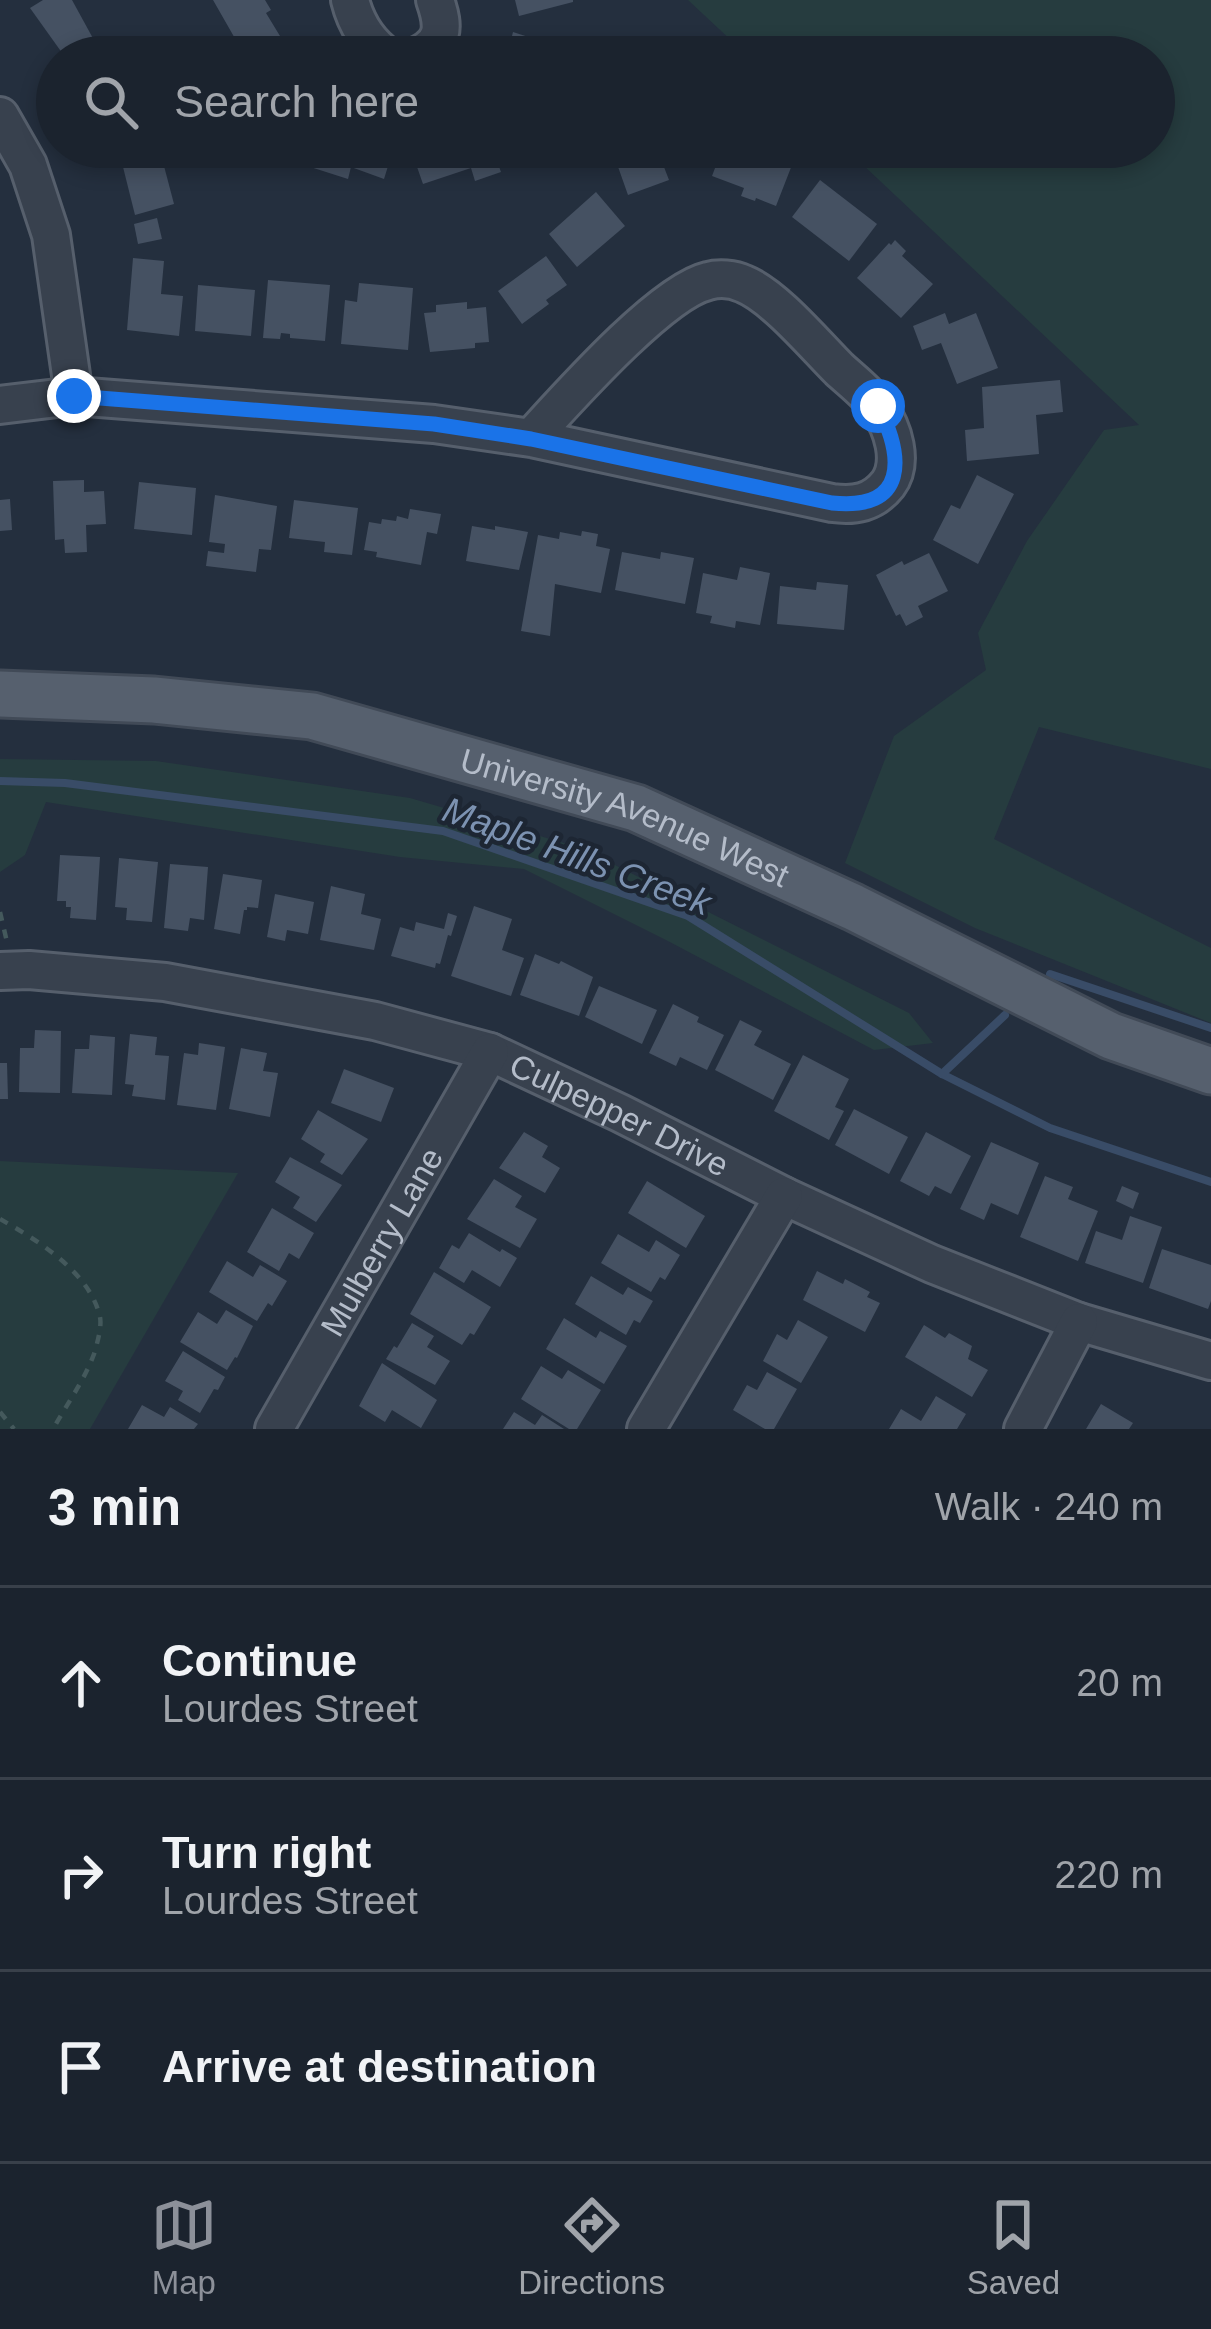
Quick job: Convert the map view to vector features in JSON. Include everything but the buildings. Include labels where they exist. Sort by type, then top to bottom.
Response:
[{"type":"main road","name":"University Avenue West","points":[[0,694],[154,700],[311,716],[636,808],[853,908],[1111,1036],[1211,1071]]},
{"type":"street","points":[[350,0],[366,36]]},
{"type":"street","points":[[434,0],[440,36]]},
{"type":"street","points":[[0,116],[28,166],[51,235],[74,396]]},
{"type":"street","points":[[0,405],[74,396],[434,424],[531,439],[854,506],[879,496],[894,475],[897,457],[878,406],[769,300],[745,284],[722,279],[685,290],[663,306],[531,439]]},
{"type":"street","name":"Culpepper Drive","points":[[0,971],[165,982],[375,1021],[490,1052],[932,1264],[1078,1322],[1211,1361]]},
{"type":"street","name":"Mulberry Lane","points":[[274,1429],[490,1052]]},
{"type":"street","points":[[646,1429],[784,1196]]},
{"type":"street","points":[[1023,1429],[1078,1322]]},
{"type":"path","points":[[0,1220],[62,1259],[85,1287],[101,1319],[82,1383],[52,1429]]},
{"type":"path","points":[[0,1412],[14,1429]]},
{"type":"green space","points":[[688,0],[1211,0],[1211,769],[1039,727],[994,839],[1211,948],[1211,1023],[975,928],[845,863],[894,736],[986,670],[978,633],[1027,541],[1104,430],[1139,425],[866,168],[1175,168],[1175,36],[727,36]]},
{"type":"green space","points":[[0,759],[156,761],[410,798],[581,848],[909,1013],[933,1043],[874,1050],[524,869],[400,857],[46,802],[25,855],[0,872]]},
{"type":"green space","points":[[0,1161],[238,1173],[90,1429],[0,1429]]},
{"type":"waterway","name":"Maple Hills Creek","points":[[0,781],[65,783],[443,831],[688,916],[942,1074],[1050,1128],[1211,1182]]},
{"type":"waterway","name":"Maple Hills Creek","points":[[1050,974],[1211,1028]]},
{"type":"waterway","name":"Maple Hills Creek","points":[[942,1074],[1005,1015]]},
{"type":"route","points":[[74,396],[434,424],[531,439],[854,506],[879,496],[894,475],[897,457],[892,434],[878,406]]}]
